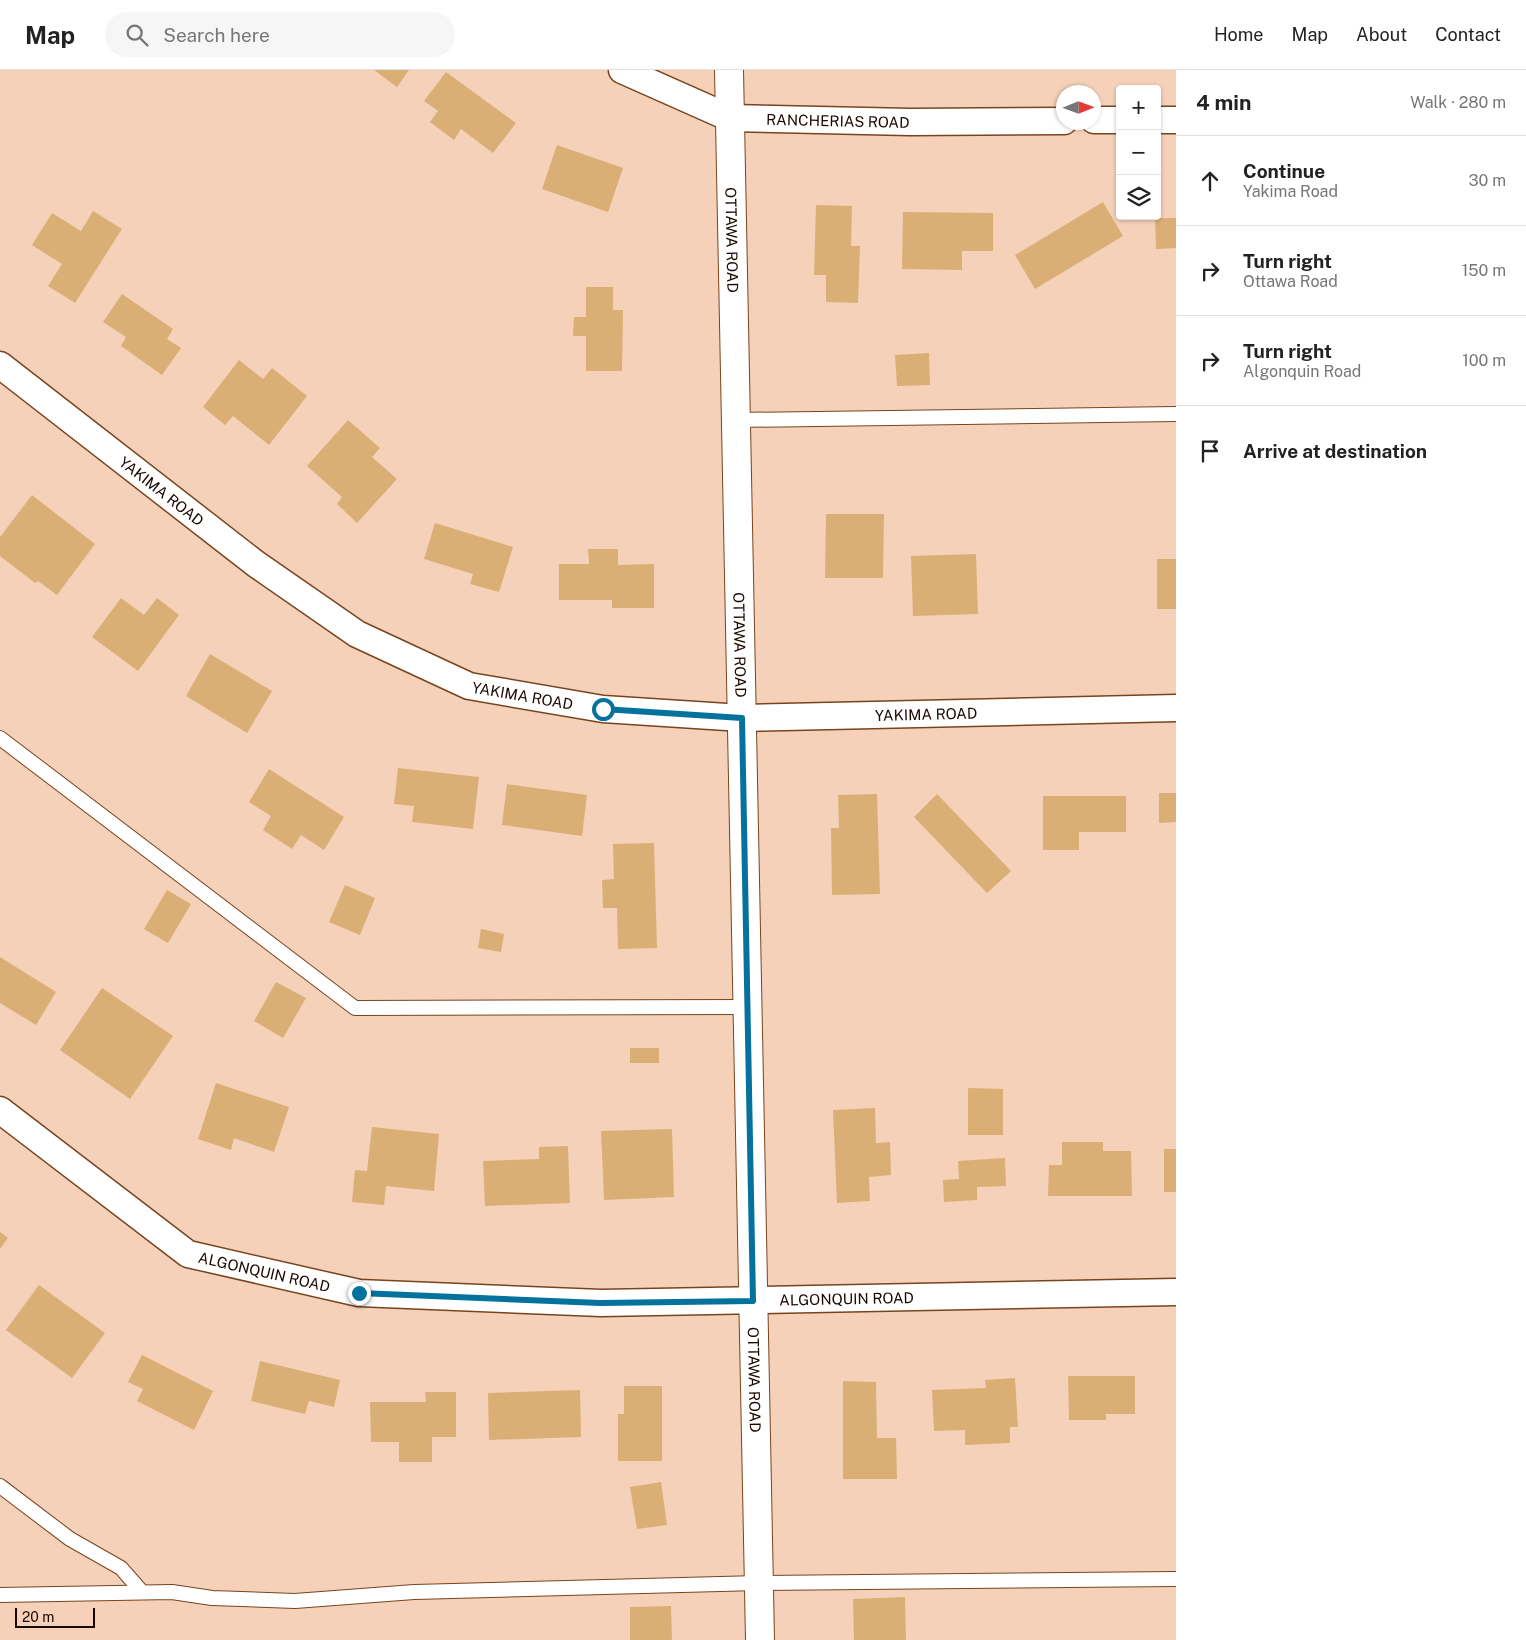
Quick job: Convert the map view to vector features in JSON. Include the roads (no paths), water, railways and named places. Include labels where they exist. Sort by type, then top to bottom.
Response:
[{"type":"street","name":"RANCHERIAS ROAD","points":[[622,70],[730,118],[910,122],[1056,121]]},
{"type":"street","name":"OTTAWA ROAD","points":[[728,70],[760,1640]]},
{"type":"street","points":[[1101,120],[1116,120]]},
{"type":"street","points":[[1161,120],[1176,120]]},
{"type":"street","name":"YAKIMA ROAD","points":[[0,365],[256,564],[365,638],[469,686],[603,709],[742,718],[1176,708]]},
{"type":"street","name":"ALGONQUIN ROAD","points":[[0,1110],[188,1254],[359,1293],[600,1303],[1176,1292]]},
{"type":"lane","points":[[736,420],[1176,414]]},
{"type":"lane","points":[[0,738],[355,1008],[748,1007]]},
{"type":"lane","points":[[0,1486],[70,1539],[121,1568],[142,1592]]},
{"type":"lane","points":[[0,1595],[172,1592],[212,1598],[295,1601],[414,1592],[759,1583],[1176,1579]]}]
